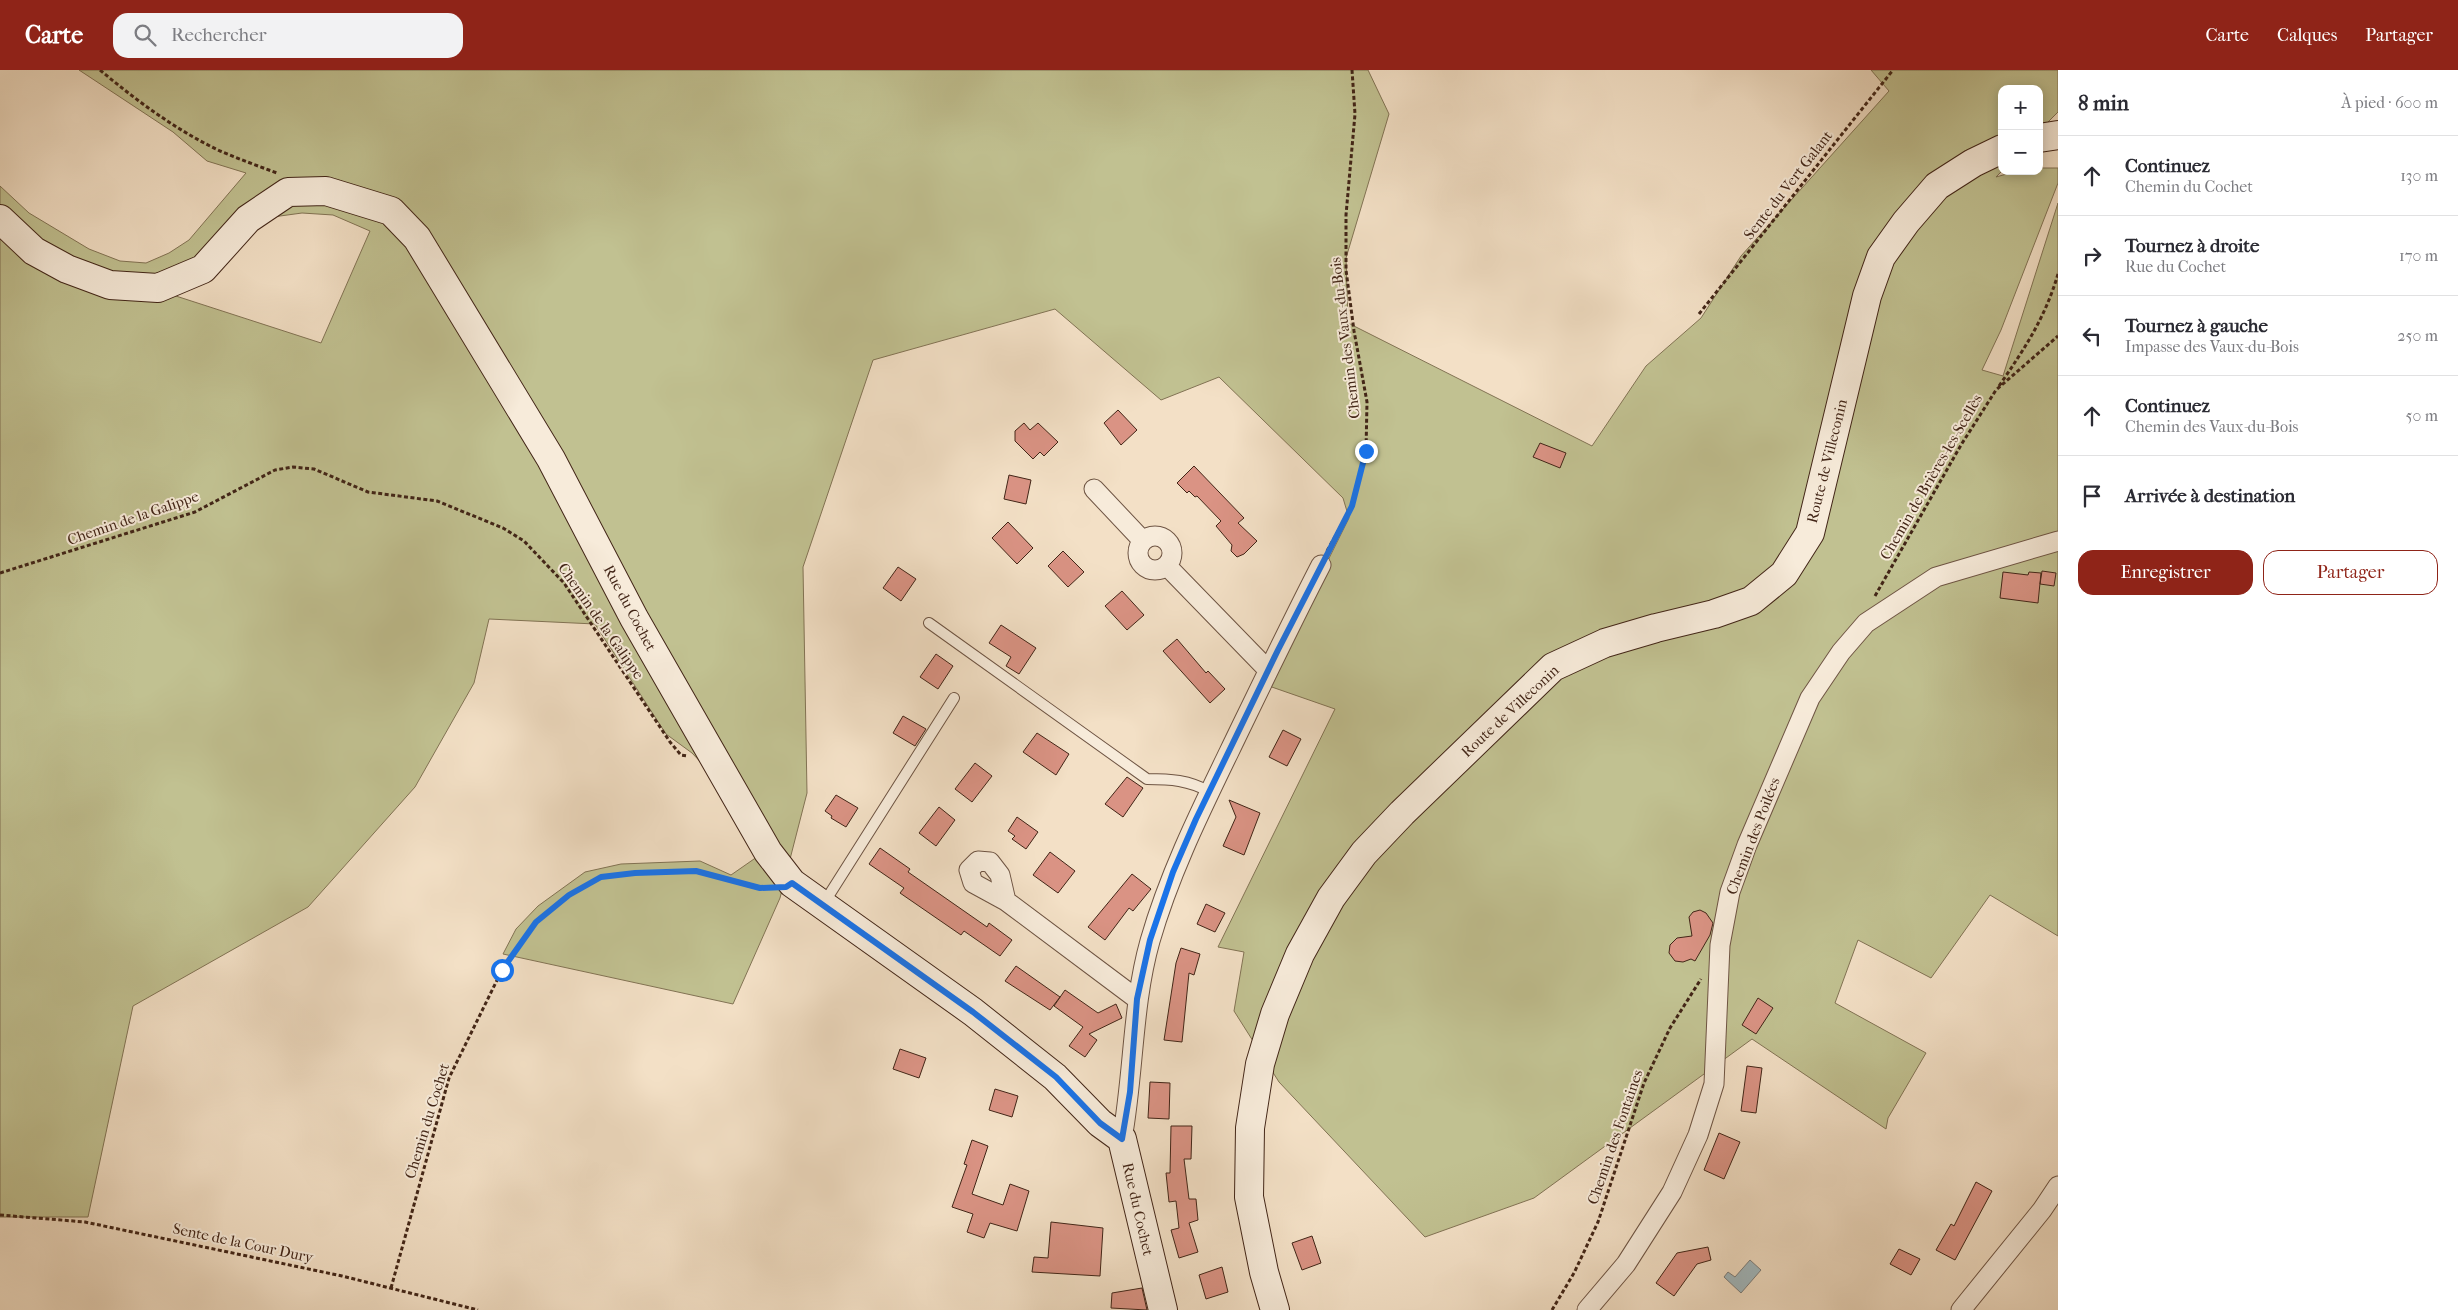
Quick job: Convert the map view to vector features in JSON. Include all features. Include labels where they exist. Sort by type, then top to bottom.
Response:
[{"type":"street","points":[[2043,137],[2058,135]]},
{"type":"street","name":"Route de Villeconin","points":[[1275,1310],[1264,1272],[1249,1197],[1250,1128],[1260,1064],[1275,1014],[1300,954],[1331,898],[1364,853],[1395,820],[1553,666],[1605,643],[1714,614],[1751,601],[1784,574],[1810,533],[1867,296],[1881,257],[1906,222],[1937,186],[1973,163],[1998,151]]},
{"type":"street","name":"Rue du Cochet","points":[[0,219],[34,251],[67,269],[110,285],[158,288],[203,269],[248,219],[288,192],[326,191],[391,211],[417,238],[550,460],[634,618],[714,761],[768,852],[792,883],[973,1012],[1056,1077],[1100,1123],[1122,1139],[1163,1310]]},
{"type":"street","points":[[1094,489],[1143,541],[1138,557],[1145,567],[1156,571],[1167,566],[1268,670]]},
{"type":"street","name":"Chemin des Poilées","points":[[1588,1310],[1626,1264],[1672,1192],[1698,1135],[1714,1084],[1720,949],[1730,892],[1747,845],[1810,698],[1841,652],[1866,623],[1936,577],[2058,540]]},
{"type":"street","points":[[1122,1139],[1130,1092],[1137,999],[1150,940],[1173,872],[1268,670],[1320,565]]},
{"type":"street","points":[[1006,901],[1137,999]]},
{"type":"street","points":[[1961,1310],[2042,1210],[2058,1186]]},
{"type":"lane","points":[[929,623],[1147,779],[1170,779],[1195,783],[1210,792]]},
{"type":"lane","points":[[822,906],[954,698]]},
{"type":"path","points":[[100,70],[137,100],[181,130],[220,151],[283,175]]},
{"type":"path","name":"Chemin des Vaux-du-Bois","points":[[1320,565],[1352,506],[1366,451],[1367,402],[1354,331],[1346,270],[1346,215],[1356,114],[1352,70]]},
{"type":"path","name":"Sente du Vert Galant","points":[[1700,314],[1893,70]]},
{"type":"path","points":[[1996,390],[2045,311],[2058,274]]},
{"type":"path","name":"Chemin de Brières-les-Scellès","points":[[1866,623],[1871,602],[1961,445],[1996,390],[2058,336]]},
{"type":"path","name":"Chemin de la Galippe","points":[[0,573],[195,512],[275,470],[293,467],[314,469],[368,492],[436,501],[503,528],[524,541],[564,583],[682,755],[714,761]]},
{"type":"path","name":"Chemin du Cochet","points":[[390,1288],[449,1078],[502,970],[536,922],[569,895],[601,877],[635,873],[696,871],[760,888],[786,887],[792,883]]},
{"type":"path","name":"Chemin des Fontaines","points":[[1552,1310],[1574,1273],[1598,1222],[1644,1083],[1670,1028],[1720,949]]},
{"type":"path","name":"Sente de la Cour Dury","points":[[0,1215],[85,1222],[390,1288],[478,1310]]},
{"type":"green space","points":[[79,70],[1368,70],[1389,114],[1346,258],[1348,323],[1592,446],[1646,366],[1701,318],[1741,256],[1889,91],[1871,70],[2058,70],[2058,112],[2043,127],[2043,85],[1998,85],[1998,175],[1996,177],[2003,175],[2043,175],[2043,168],[2058,168],[2058,183],[2001,330],[1982,370],[2003,376],[2058,203],[2058,936],[1990,895],[1931,978],[1858,940],[1835,1003],[1926,1053],[1888,1118],[1886,1129],[1752,1039],[1534,1198],[1425,1237],[1279,1082],[1234,1011],[1244,952],[1218,947],[1335,709],[1266,685],[1349,518],[1343,498],[1219,377],[1161,400],[1055,309],[873,360],[803,567],[807,793],[780,898],[733,1004],[503,954],[516,929],[538,906],[585,872],[621,864],[700,861],[731,875],[777,843],[692,753],[666,734],[595,624],[489,619],[474,683],[415,787],[308,907],[133,1006],[88,1217],[0,1217],[0,186],[29,213],[89,249],[120,261],[146,263],[169,253],[189,240],[246,173],[207,161],[173,132]],"holes":[[[302,213],[333,215],[370,231],[321,343],[145,286],[228,250],[258,219]]]},
{"type":"water","points":[[1750,1260],[1761,1270],[1741,1293],[1724,1277],[1728,1272],[1735,1277]]},
{"type":"building","points":[[1118,410],[1137,430],[1121,445],[1104,423]]},
{"type":"building","points":[[1024,423],[1030,430],[1038,423],[1058,442],[1044,456],[1040,452],[1033,459],[1015,441],[1015,431]]},
{"type":"building","points":[[1540,443],[1566,453],[1560,468],[1533,457]]},
{"type":"building","points":[[1194,466],[1244,518],[1238,523],[1257,541],[1244,554],[1237,557],[1231,551],[1232,545],[1216,526],[1221,521],[1197,496],[1195,497],[1189,491],[1187,493],[1177,483]]},
{"type":"building","points":[[1009,475],[1031,480],[1026,504],[1004,499]]},
{"type":"building","points":[[1008,522],[1033,548],[1017,564],[992,538]]},
{"type":"building","points":[[1063,551],[1084,572],[1068,587],[1048,566]]},
{"type":"building","points":[[898,567],[916,579],[901,601],[883,588]]},
{"type":"building","points":[[2042,571],[2056,573],[2054,586],[2040,584]]},
{"type":"building","points":[[2003,572],[2028,575],[2029,572],[2041,573],[2038,603],[2000,598]]},
{"type":"building","points":[[1122,591],[1144,615],[1127,630],[1105,606]]},
{"type":"building","points":[[1001,625],[1036,648],[1019,674],[1006,666],[1011,657],[989,643]]},
{"type":"building","points":[[1177,639],[1206,673],[1208,671],[1225,689],[1210,703],[1163,651]]},
{"type":"building","points":[[936,654],[953,666],[938,689],[920,677]]},
{"type":"building","points":[[903,716],[926,729],[915,746],[893,733]]},
{"type":"building","points":[[1283,730],[1301,739],[1287,766],[1269,757]]},
{"type":"building","points":[[1037,733],[1069,754],[1056,775],[1023,752]]},
{"type":"building","points":[[975,763],[992,776],[972,802],[955,789]]},
{"type":"building","points":[[1127,777],[1143,788],[1123,817],[1105,804]]},
{"type":"building","points":[[836,795],[858,808],[846,827],[831,818],[832,816],[825,811]]},
{"type":"building","points":[[1229,800],[1260,813],[1244,855],[1223,846],[1236,817]]},
{"type":"building","points":[[939,807],[955,820],[936,846],[919,833]]},
{"type":"building","points":[[1017,817],[1038,832],[1026,849],[1012,839],[1015,836],[1008,831]]},
{"type":"building","points":[[880,848],[910,869],[908,872],[987,927],[989,923],[1012,940],[1000,956],[964,931],[961,935],[900,893],[904,888],[869,864]]},
{"type":"building","points":[[1050,852],[1075,871],[1058,893],[1033,875]]},
{"type":"building","points":[[1132,874],[1151,889],[1133,911],[1129,908],[1105,940],[1088,927]]},
{"type":"building","points":[[1206,904],[1225,913],[1215,932],[1197,924]]},
{"type":"building","points":[[1700,910],[1706,913],[1713,923],[1710,935],[1695,961],[1691,959],[1683,962],[1675,961],[1669,953],[1670,945],[1677,938],[1692,936],[1689,917],[1693,912]]},
{"type":"building","points":[[1181,948],[1200,954],[1194,975],[1189,973],[1182,1042],[1164,1040],[1176,963]]},
{"type":"building","points":[[1016,966],[1060,997],[1050,1010],[1005,981]]},
{"type":"building","points":[[1065,990],[1098,1013],[1116,1004],[1122,1018],[1089,1034],[1097,1040],[1085,1057],[1069,1046],[1083,1027],[1054,1006]]},
{"type":"building","points":[[1758,998],[1773,1008],[1756,1034],[1742,1025]]},
{"type":"building","points":[[900,1049],[926,1058],[919,1078],[893,1069]]},
{"type":"building","points":[[1747,1066],[1762,1068],[1756,1113],[1741,1111]]},
{"type":"building","points":[[1150,1082],[1170,1083],[1169,1119],[1148,1118]]},
{"type":"building","points":[[995,1089],[1018,1096],[1012,1117],[989,1110]]},
{"type":"building","points":[[1171,1126],[1192,1126],[1191,1159],[1184,1159],[1189,1199],[1196,1199],[1198,1220],[1189,1223],[1198,1252],[1179,1258],[1171,1230],[1179,1228],[1176,1201],[1169,1202],[1166,1173],[1170,1173]]},
{"type":"building","points":[[1719,1133],[1740,1142],[1724,1179],[1704,1170]]},
{"type":"building","points":[[972,1140],[988,1146],[972,1194],[1003,1205],[1010,1184],[1029,1191],[1017,1231],[990,1223],[984,1238],[967,1232],[973,1214],[952,1207],[967,1165],[964,1164]]},
{"type":"building","points":[[1976,1182],[1992,1191],[1955,1260],[1936,1250],[1951,1224],[1954,1226]]},
{"type":"building","points":[[1051,1222],[1103,1228],[1100,1276],[1032,1272],[1034,1257],[1048,1258]]},
{"type":"building","points":[[1312,1236],[1321,1263],[1302,1270],[1292,1243]]},
{"type":"building","points":[[1708,1247],[1711,1260],[1697,1264],[1674,1296],[1656,1283],[1677,1253]]},
{"type":"building","points":[[1899,1249],[1920,1259],[1911,1275],[1890,1264]]},
{"type":"building","points":[[1222,1267],[1228,1292],[1206,1299],[1199,1275]]},
{"type":"building","points":[[1142,1288],[1147,1310],[1111,1308],[1112,1293]]},
{"type":"route","points":[[502,970],[536,922],[569,895],[601,877],[635,873],[696,871],[760,888],[786,887],[792,883],[973,1012],[1056,1077],[1100,1123],[1122,1139],[1130,1092],[1137,999],[1150,940],[1173,872],[1196,819],[1278,650],[1352,506],[1366,451]]}]
